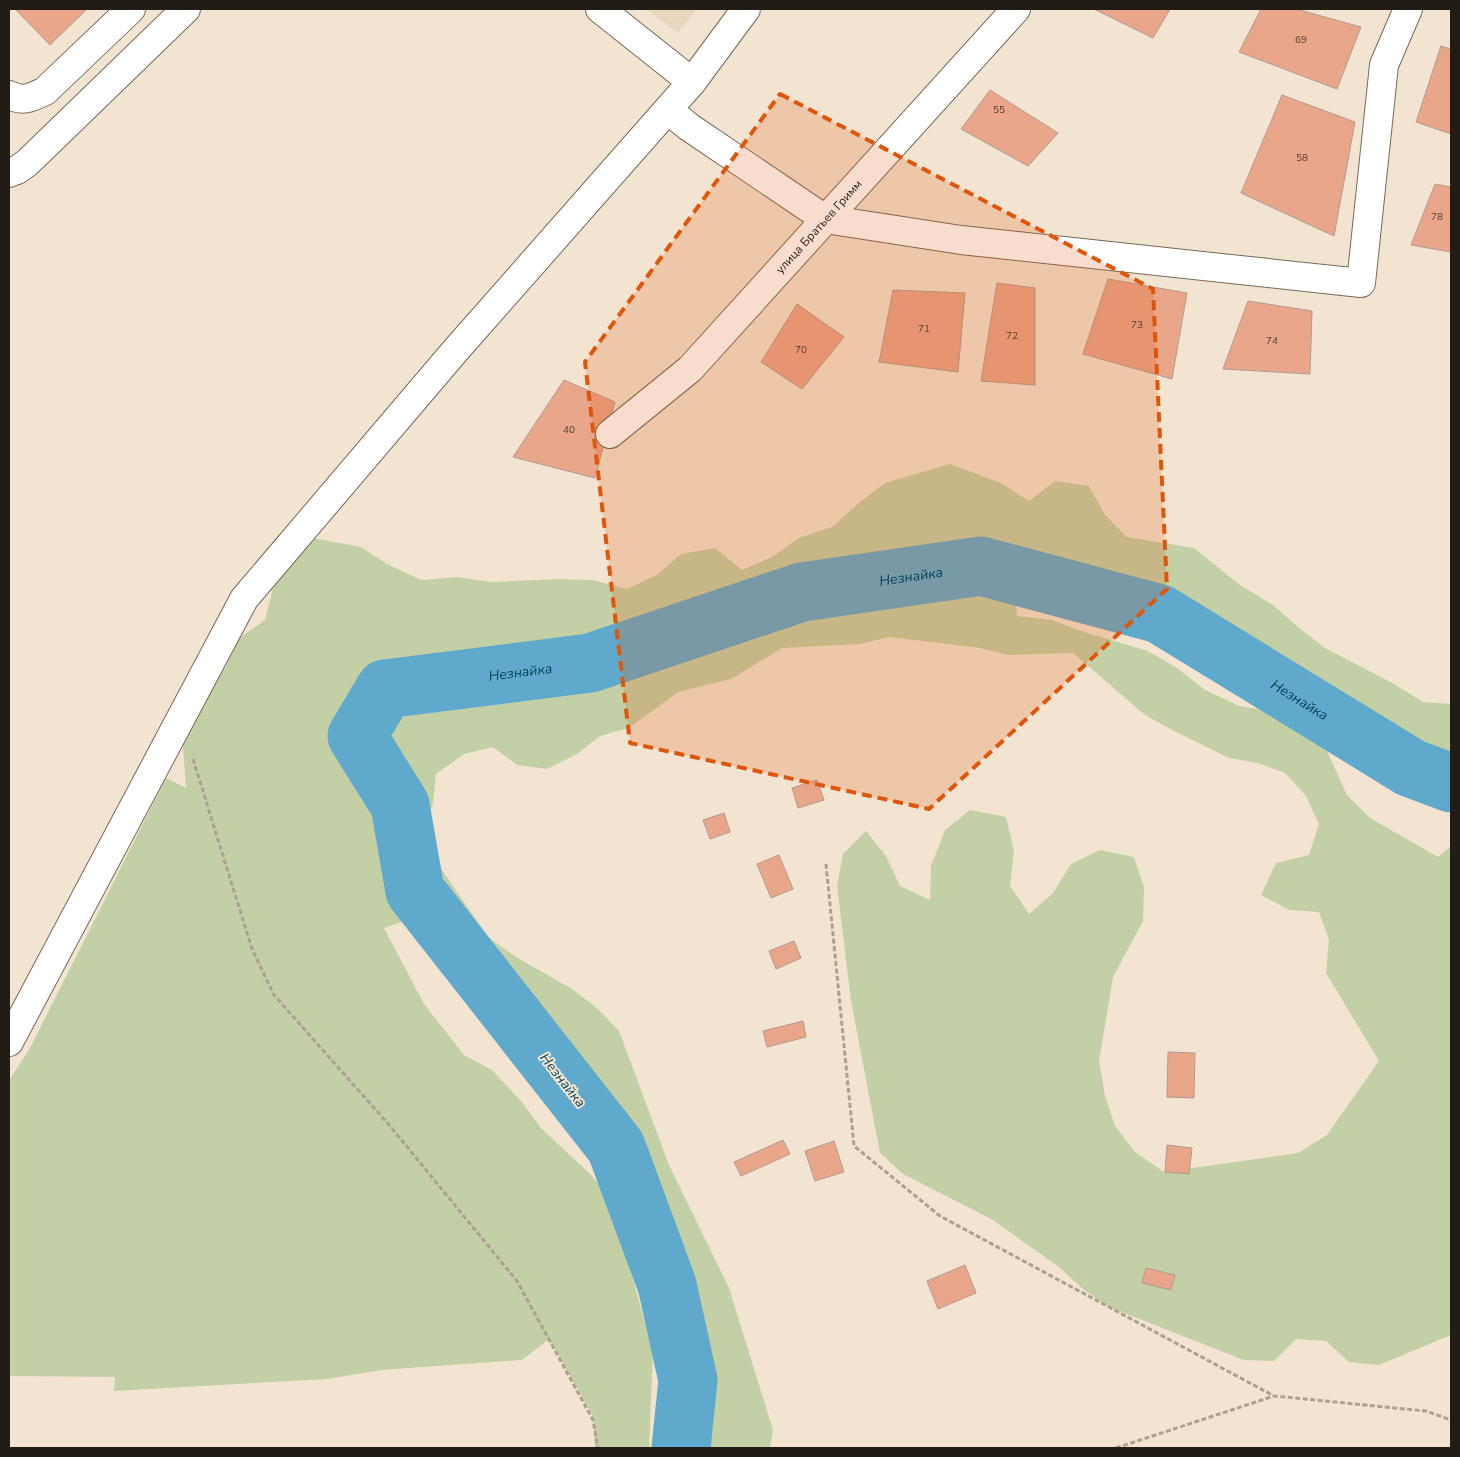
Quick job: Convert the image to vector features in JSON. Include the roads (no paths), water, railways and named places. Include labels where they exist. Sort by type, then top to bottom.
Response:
[{"type":"street","points":[[9,95],[17,99],[28,99],[45,91],[131,9]]},
{"type":"street","points":[[9,173],[27,163],[186,9]]},
{"type":"street","points":[[600,9],[692,82]]},
{"type":"street","points":[[9,1042],[244,599],[449,358],[692,82],[746,9]]},
{"type":"street","name":"улица Братьев Гримм","points":[[610,434],[690,370],[1016,9]]},
{"type":"street","points":[[668,110],[690,127],[826,219],[961,240],[1361,283],[1384,65],[1408,9]]},
{"type":"waterway","name":"Незнайка","points":[[681,1448],[688,1380],[667,1285],[616,1147],[415,891],[400,805],[357,736],[385,689],[590,663],[802,592],[981,566],[1160,614],[1411,768],[1451,783]]}]
